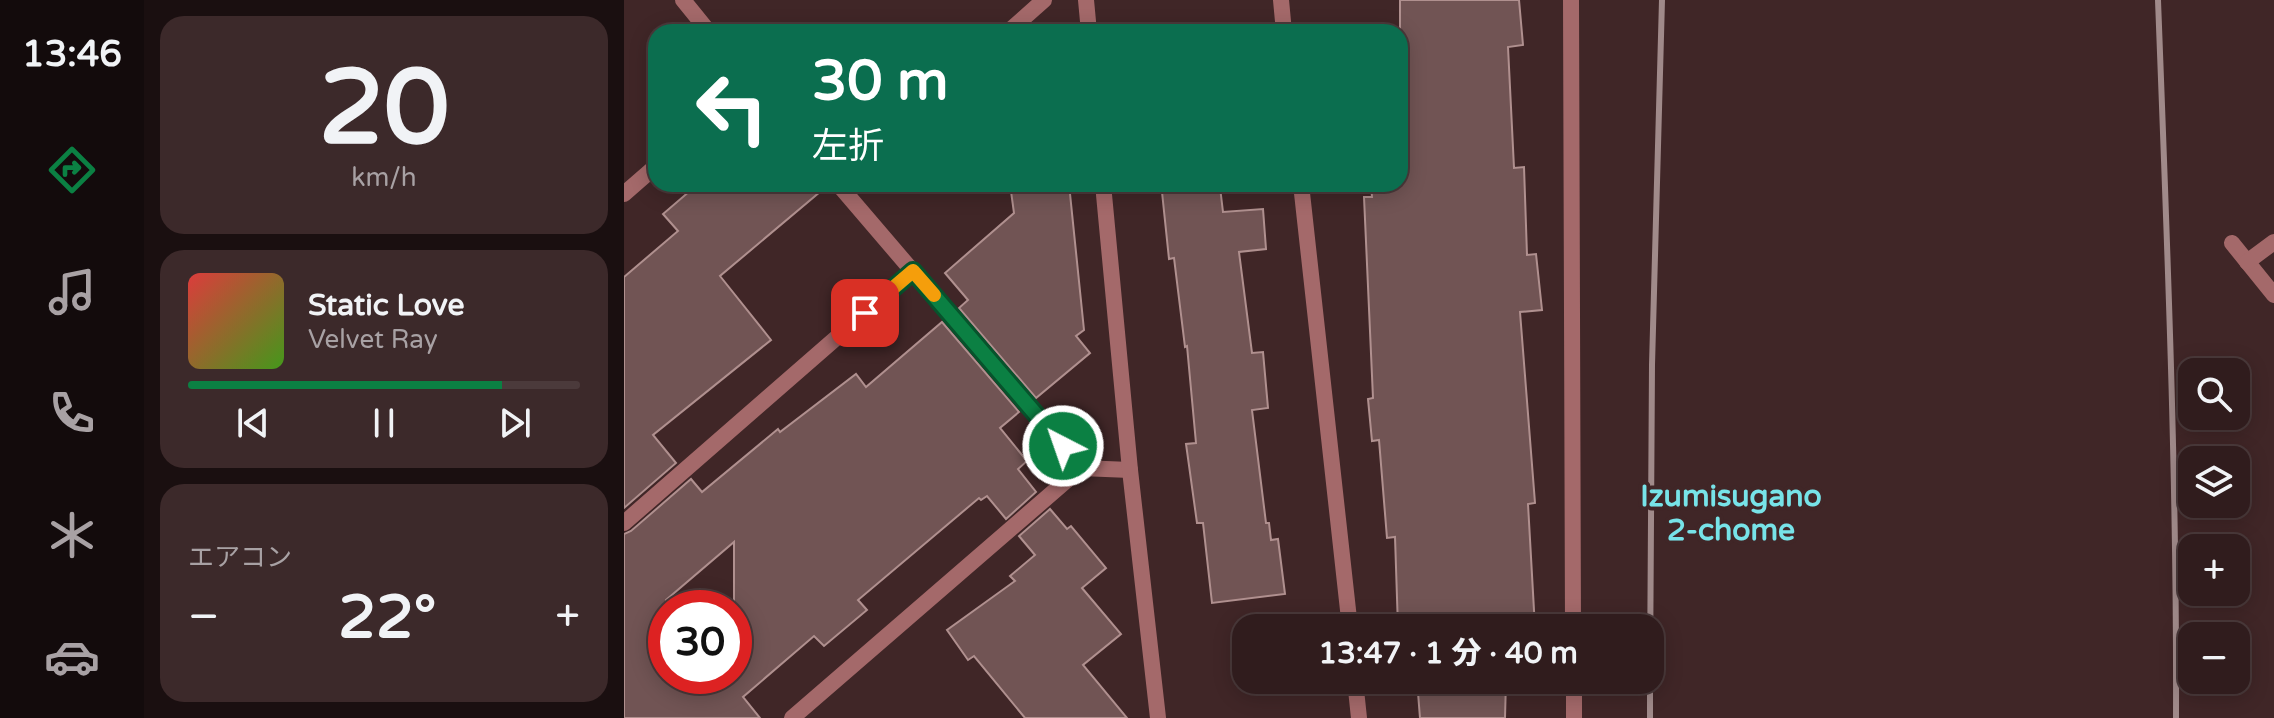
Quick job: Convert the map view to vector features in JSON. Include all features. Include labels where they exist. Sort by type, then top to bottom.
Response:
[{"type":"street","points":[[683,0],[702,24]]},
{"type":"street","points":[[1017,24],[1044,0]]},
{"type":"street","points":[[1086,0],[1088,24]]},
{"type":"street","points":[[1281,0],[1283,24]]},
{"type":"street","points":[[1571,0],[1573,614]]},
{"type":"street","points":[[624,194],[648,173]]},
{"type":"street","points":[[845,192],[1081,468]]},
{"type":"street","points":[[1104,192],[1130,470],[1158,718]]},
{"type":"street","points":[[1302,192],[1348,614]]},
{"type":"street","points":[[2247,262],[2274,242]]},
{"type":"street","points":[[2232,243],[2274,295]]},
{"type":"street","points":[[624,523],[913,271]]},
{"type":"street","points":[[792,718],[1081,468],[1130,470]]},
{"type":"street","points":[[1356,694],[1359,718]]},
{"type":"street","points":[[1574,694],[1574,718]]},
{"type":"building","points":[[1400,0],[1519,0],[1523,45],[1508,47],[1514,168],[1524,167],[1527,255],[1536,254],[1542,310],[1520,312],[1535,503],[1528,504],[1534,614],[1398,614],[1395,537],[1387,538],[1379,440],[1372,441],[1368,399],[1373,398],[1364,197],[1372,197],[1372,192],[1408,192],[1408,24],[1400,24]]},
{"type":"building","points":[[689,192],[820,192],[720,276],[771,340],[653,435],[676,463],[624,508],[624,277],[678,231],[663,214]]},
{"type":"building","points":[[1011,192],[1070,192],[1084,330],[1076,336],[1090,353],[1036,398],[959,308],[968,300],[945,273],[1014,213]]},
{"type":"building","points":[[1162,192],[1221,192],[1223,212],[1263,209],[1266,249],[1239,252],[1252,353],[1263,352],[1268,408],[1252,410],[1266,523],[1269,523],[1271,540],[1278,539],[1285,594],[1212,603],[1203,523],[1197,523],[1186,444],[1196,443],[1187,346],[1174,258],[1169,259]]},
{"type":"building","points":[[942,322],[1019,412],[1000,428],[1027,461],[1018,469],[1036,492],[1006,519],[987,496],[981,500],[979,498],[858,600],[867,610],[824,646],[814,636],[752,689],[752,590],[734,590],[734,542],[678,590],[648,590],[648,694],[746,694],[743,697],[760,718],[624,718],[624,534],[691,479],[702,492],[778,429],[780,432],[856,374],[866,387]]},
{"type":"building","points":[[1050,509],[1067,529],[1071,526],[1106,568],[1082,588],[1121,634],[1083,665],[1127,718],[1025,718],[974,656],[968,660],[947,630],[1015,581],[1010,576],[1035,555],[1019,536]]},
{"type":"building","points":[[1418,694],[1506,694],[1505,718],[1420,718]]},
{"type":"railway","points":[[1650,614],[1652,365],[1662,0]]},
{"type":"railway","points":[[2158,0],[2173,448],[2176,718]]},
{"type":"railway","points":[[1650,694],[1650,718]]},
{"type":"slow traffic","points":[[893,288],[913,271],[934,295]]},
{"type":"district","name":"Izumisugano 2-chome","points":[[1731,513]]},
{"type":"route","points":[[865,313],[913,271],[1063,446]]}]
